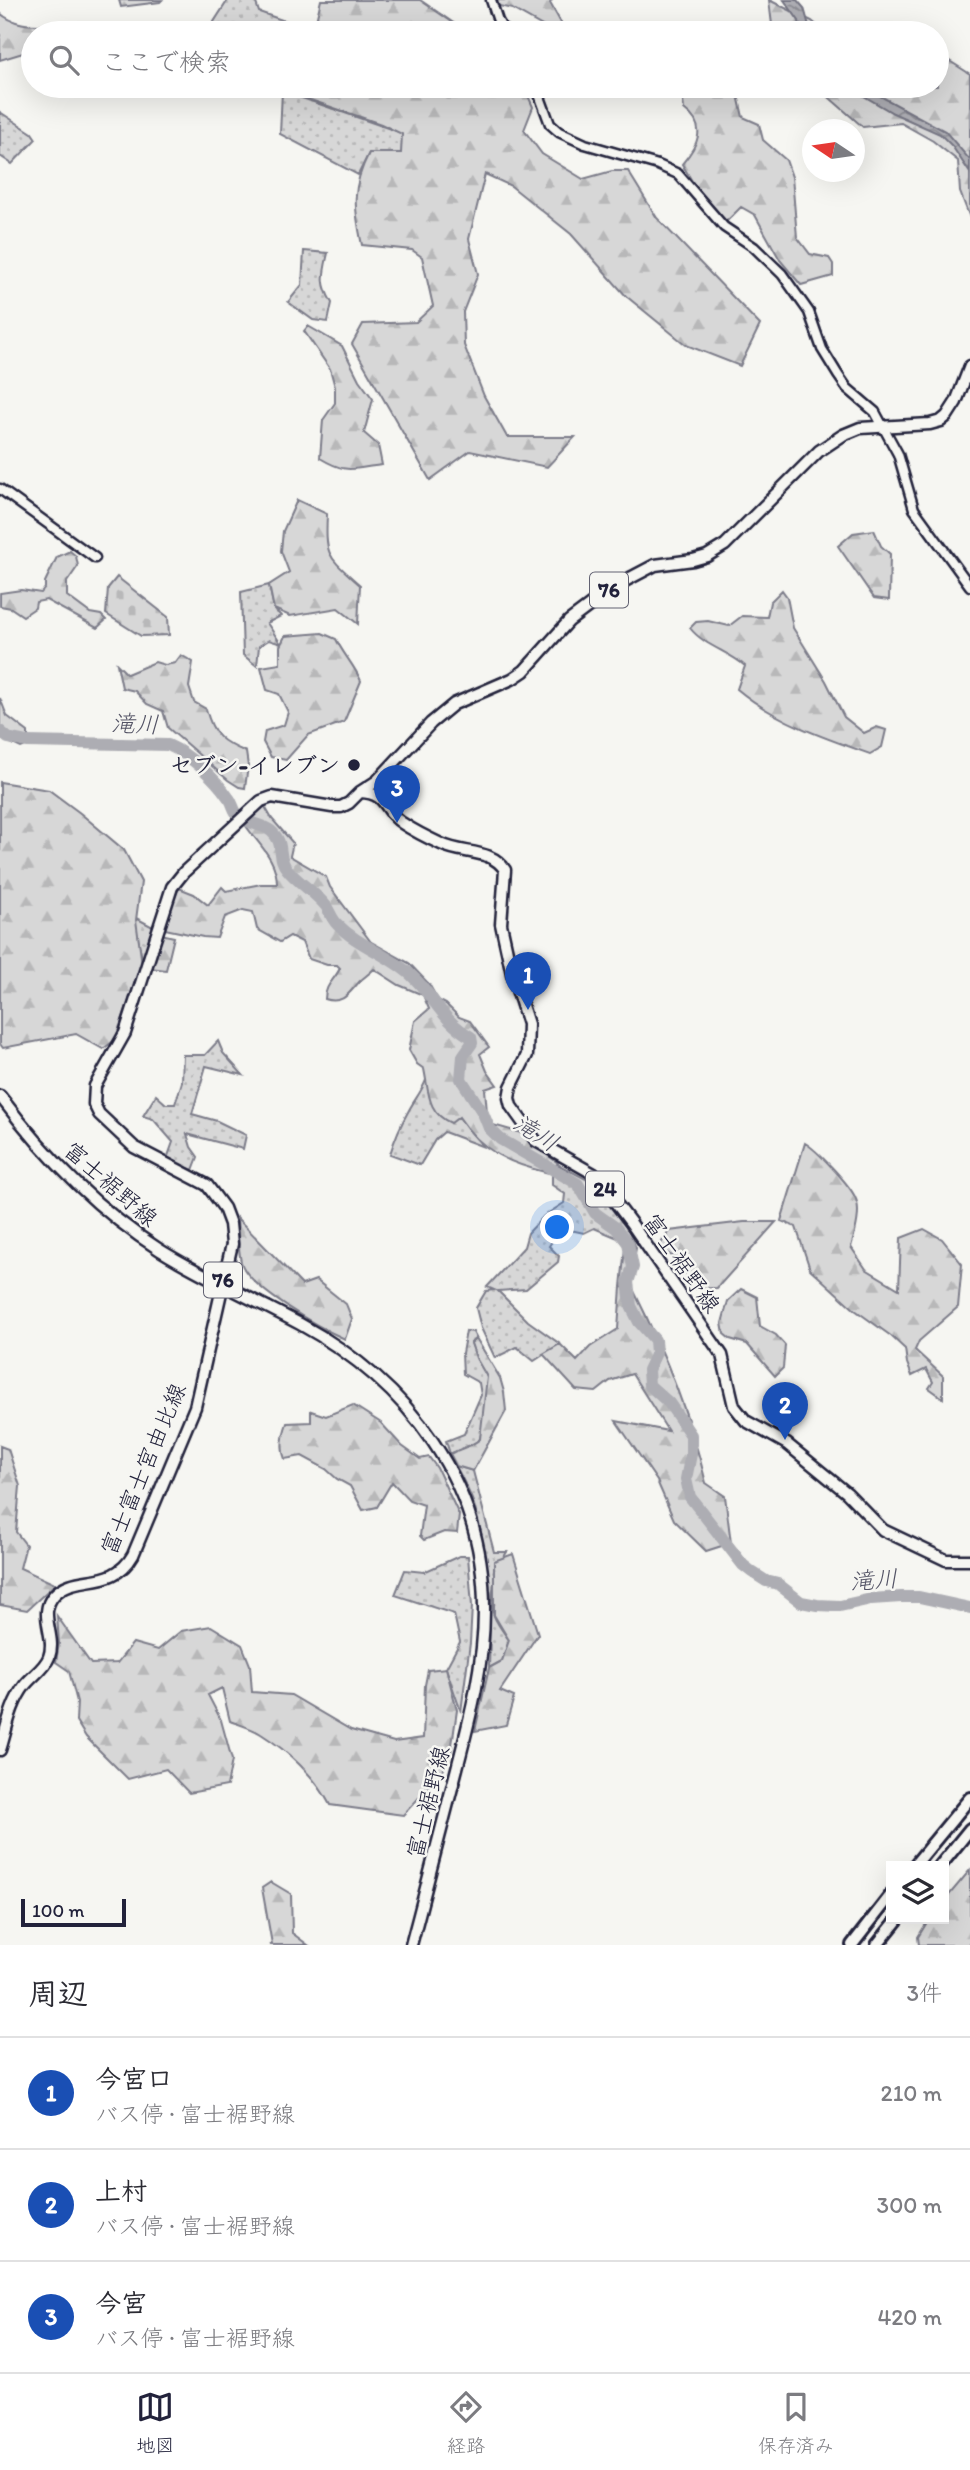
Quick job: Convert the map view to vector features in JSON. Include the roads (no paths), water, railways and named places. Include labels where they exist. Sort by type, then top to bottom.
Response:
[{"type":"highway","points":[[919,1861],[970,1798]]},
{"type":"highway","points":[[944,1861],[970,1829]]},
{"type":"highway","points":[[852,1945],[886,1901]]},
{"type":"highway","points":[[877,1945],[894,1924]]},
{"type":"main road","name":"富士富士宮由比線","points":[[0,1750],[15,1701],[24,1686],[50,1656],[47,1608],[55,1594],[67,1587],[112,1576],[122,1570],[133,1555],[195,1407],[232,1244],[230,1224],[216,1195],[196,1178],[134,1147],[99,1114],[94,1104],[95,1086],[125,1033],[173,887],[184,872],[261,801],[272,797],[341,807],[377,781],[443,713],[466,698],[512,679],[524,671],[569,621],[617,584],[655,565],[693,560],[725,545],[825,446],[843,435],[860,428],[941,421],[951,412],[970,366]]},
{"type":"main road","name":"富士裾野線","points":[[359,792],[370,793],[382,799],[401,823],[450,848],[490,855],[505,870],[501,924],[512,974],[528,1024],[527,1055],[511,1087],[511,1106],[536,1141],[594,1174],[624,1213],[722,1354],[734,1406],[740,1415],[787,1444],[847,1493],[883,1530],[946,1560],[970,1560]]},
{"type":"main road","name":"富士裾野線","points":[[0,1096],[41,1148],[105,1210],[158,1249],[337,1345],[366,1367],[397,1395],[446,1462],[473,1530],[482,1576],[484,1609],[480,1666],[469,1722],[411,1945]]},
{"type":"street","points":[[491,0],[498,21]]},
{"type":"street","points":[[540,98],[550,124],[559,132],[585,144],[647,161],[678,174],[724,227],[771,261],[809,312],[821,349],[838,375],[847,388],[875,412],[883,425],[906,474],[914,509],[970,586]]},
{"type":"street","points":[[0,489],[95,558]]},
{"type":"water","points":[[784,0],[797,0],[804,8],[808,21],[799,21]]},
{"type":"water","points":[[867,98],[884,98],[945,131],[970,160],[970,173],[952,146],[940,134]]},
{"type":"waterway","name":"滝川","points":[[0,731],[8,738],[27,742],[168,745],[184,754],[216,782],[230,799],[238,815],[246,821],[267,828],[276,836],[287,869],[322,901],[345,932],[403,969],[420,984],[445,1016],[471,1037],[472,1043],[463,1056],[461,1079],[483,1113],[489,1128],[500,1139],[578,1184],[595,1213],[616,1228],[628,1243],[633,1267],[628,1282],[631,1306],[639,1322],[655,1340],[656,1353],[648,1370],[649,1385],[669,1403],[691,1435],[691,1454],[686,1479],[690,1497],[743,1565],[766,1581],[778,1584],[801,1602],[840,1606],[871,1599],[919,1597],[970,1608]]},
{"type":"place","name":"セブン-イレブン","points":[[354,765]]},
{"type":"place","name":"今宮","points":[[397,823]]},
{"type":"place","name":"今宮口","points":[[528,1010]]},
{"type":"place","name":"上村","points":[[785,1440]]}]
